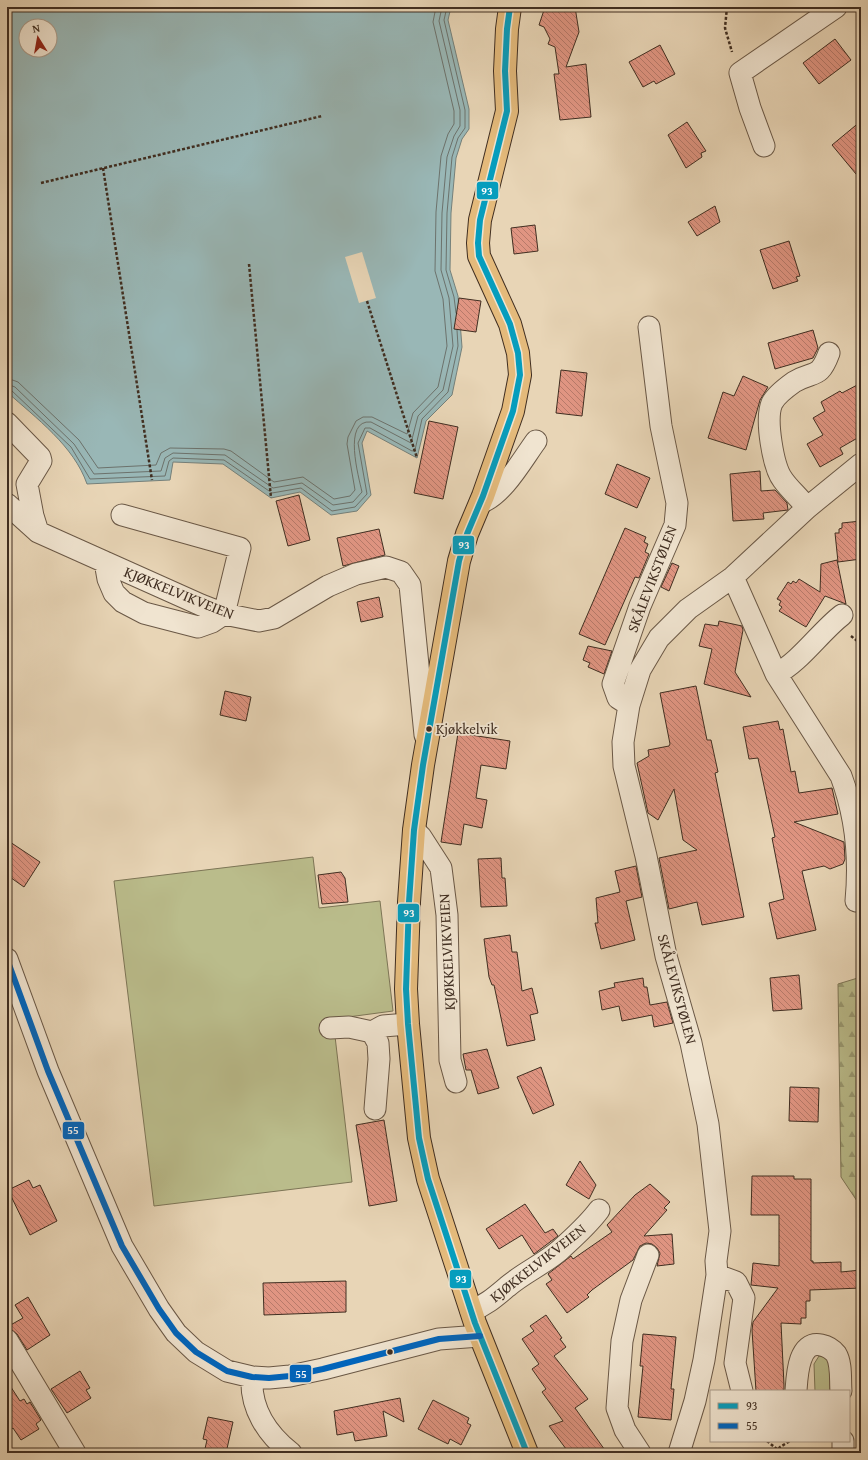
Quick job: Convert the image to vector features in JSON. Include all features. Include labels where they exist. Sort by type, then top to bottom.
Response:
[{"type":"main road","points":[[425,755],[459,560],[467,534],[480,503],[513,412],[520,375],[518,353],[510,324],[479,256],[478,243],[480,220],[507,111],[505,71],[507,29],[510,7]]},
{"type":"main road","name":"KJØKKELVIKVEIEN","points":[[425,755],[414,830],[409,902],[406,989],[419,1138],[428,1179],[471,1311],[527,1453]]},
{"type":"street","points":[[764,146],[750,108],[740,73],[836,7]]},
{"type":"street","name":"SKÅLEVIKSTØLEN","points":[[629,705],[618,698],[614,684],[640,606],[675,525],[677,504],[661,426],[649,327]]},
{"type":"street","points":[[807,508],[782,480],[776,467],[770,433],[772,403],[794,382],[815,374],[824,367],[829,353]]},
{"type":"street","points":[[8,427],[40,457],[41,461],[27,484],[33,516],[38,532]]},
{"type":"street","points":[[480,503],[489,500],[508,480],[536,441]]},
{"type":"street","name":"SKÅLEVIKSTØLEN","points":[[678,1453],[695,1401],[704,1360],[717,1275],[716,1261],[720,1231],[708,1124],[691,1043],[666,956],[646,856],[624,766],[624,742],[629,705],[640,670],[659,638],[688,609],[733,577],[807,508],[861,464]]},
{"type":"street","name":"KJØKKELVIKVEIEN","points":[[7,504],[38,532],[224,614],[259,621],[274,618],[328,586],[356,574],[386,568],[400,572],[410,585],[425,755]]},
{"type":"street","points":[[105,562],[108,579],[114,593],[123,602],[144,613],[198,626],[212,622],[224,614],[240,548],[122,515]]},
{"type":"street","points":[[733,577],[776,674],[841,776],[854,823],[859,873],[856,901]]},
{"type":"street","points":[[776,674],[798,656],[826,627],[842,615]]},
{"type":"street","name":"KJØKKELVIKVEIEN","points":[[414,830],[421,837],[441,868],[447,915],[450,1060],[456,1082]]},
{"type":"street","points":[[7,959],[48,1071],[90,1167],[104,1207],[141,1280],[176,1333],[196,1352],[227,1371],[252,1377],[290,1376],[439,1340],[480,1336]]},
{"type":"street","points":[[330,1028],[349,1027],[372,1032],[383,1026],[408,1024]]},
{"type":"street","points":[[372,1032],[378,1043],[379,1059],[375,1109]]},
{"type":"street","name":"KJØKKELVIKVEIEN","points":[[471,1311],[490,1301],[507,1287],[560,1250],[590,1222],[599,1210]]},
{"type":"street","points":[[640,1453],[624,1430],[616,1408],[622,1341],[631,1300],[648,1255]]},
{"type":"street","points":[[717,1275],[736,1282],[744,1298],[735,1363],[742,1390]]},
{"type":"street","points":[[7,1340],[75,1453]]},
{"type":"street","points":[[796,1390],[797,1371],[800,1360],[808,1348],[818,1344],[828,1346],[836,1354],[840,1366],[841,1390]]},
{"type":"street","points":[[252,1377],[253,1401],[259,1415],[269,1431],[291,1453]]},
{"type":"street","points":[[843,1442],[843,1453]]},
{"type":"path","points":[[727,7],[726,28],[729,43],[740,73]]},
{"type":"path","points":[[41,183],[322,116]]},
{"type":"path","points":[[103,168],[152,480]]},
{"type":"path","points":[[249,264],[271,498]]},
{"type":"path","points":[[367,300],[417,458]]},
{"type":"path","points":[[767,1442],[777,1452],[784,1444],[788,1442]]},
{"type":"green space","points":[[313,857],[319,908],[380,901],[393,1011],[333,1019],[352,1182],[154,1206],[114,881]]},
{"type":"green space","points":[[861,977],[861,1207],[841,1177],[838,984]]},
{"type":"green space","points":[[819,1356],[825,1356],[830,1362],[830,1390],[815,1390],[814,1364]]},
{"type":"water","points":[[7,7],[451,7],[448,20],[469,109],[469,129],[462,139],[456,158],[451,213],[450,270],[458,296],[462,347],[452,395],[426,421],[417,458],[367,431],[362,443],[371,495],[357,511],[331,515],[300,492],[271,498],[223,464],[173,462],[170,480],[87,484],[73,457],[64,445],[7,392]]},
{"type":"pier","points":[[362,252],[376,298],[359,303],[345,257]]},
{"type":"building","points":[[545,7],[575,7],[579,32],[566,67],[586,64],[591,117],[560,120],[554,74],[559,74],[555,47],[548,44],[550,39],[544,27],[539,25]]},
{"type":"building","points":[[835,39],[851,60],[819,84],[803,63]]},
{"type":"building","points":[[660,45],[675,74],[656,84],[654,81],[643,87],[629,62]]},
{"type":"building","points":[[861,121],[861,180],[832,145]]},
{"type":"building","points":[[687,122],[706,151],[701,153],[702,157],[686,168],[668,135]]},
{"type":"building","points":[[715,206],[720,222],[697,236],[688,222]]},
{"type":"building","points":[[535,225],[538,251],[514,254],[511,228]]},
{"type":"building","points":[[789,241],[800,276],[796,277],[798,281],[773,289],[760,250]]},
{"type":"building","points":[[459,298],[481,301],[476,332],[454,329]]},
{"type":"building","points":[[813,330],[818,348],[813,358],[775,369],[768,343]]},
{"type":"building","points":[[561,370],[587,373],[582,416],[556,413]]},
{"type":"building","points":[[743,376],[768,387],[760,400],[746,450],[708,438],[723,392],[734,396]]},
{"type":"building","points":[[861,383],[861,436],[840,448],[843,454],[820,467],[807,444],[823,435],[813,418],[825,411],[821,402],[840,391],[842,393]]},
{"type":"building","points":[[429,421],[458,427],[443,499],[414,493]]},
{"type":"building","points":[[617,464],[650,478],[637,508],[605,494]]},
{"type":"building","points":[[760,471],[761,491],[775,490],[787,503],[788,510],[763,513],[764,519],[733,521],[730,474]]},
{"type":"building","points":[[299,495],[310,540],[288,546],[276,501]]},
{"type":"building","points":[[861,521],[861,559],[838,562],[835,533],[839,533],[839,529],[842,528],[842,523]]},
{"type":"building","points":[[625,528],[646,537],[644,542],[648,544],[645,552],[649,554],[639,578],[635,577],[605,645],[579,634]]},
{"type":"building","points":[[379,529],[385,555],[343,566],[337,538]]},
{"type":"building","points":[[837,560],[846,604],[825,596],[806,627],[779,611],[782,607],[779,605],[781,601],[777,599],[788,582],[791,584],[793,581],[796,583],[799,579],[820,592],[821,564]]},
{"type":"building","points":[[672,563],[679,566],[669,591],[661,587]]},
{"type":"building","points":[[379,597],[383,617],[361,622],[357,602]]},
{"type":"building","points":[[719,621],[742,626],[743,630],[735,672],[751,697],[704,684],[712,649],[699,646],[705,624],[718,626]]},
{"type":"building","points":[[588,646],[612,651],[604,674],[588,667],[590,663],[583,660]]},
{"type":"building","points":[[696,686],[707,740],[711,740],[718,772],[715,773],[744,917],[702,925],[697,902],[669,909],[659,858],[697,850],[683,840],[674,789],[658,820],[648,813],[637,763],[649,756],[648,750],[669,746],[670,744],[660,693]]},
{"type":"building","points":[[225,691],[251,697],[246,721],[220,715]]},
{"type":"building","points":[[778,721],[780,730],[783,729],[791,772],[795,771],[799,793],[832,788],[838,814],[794,822],[844,842],[845,859],[843,864],[830,869],[824,866],[802,871],[816,930],[777,939],[769,903],[784,899],[772,838],[775,837],[758,758],[749,759],[743,727]]},
{"type":"building","points":[[458,733],[510,741],[506,769],[481,765],[476,798],[487,800],[482,828],[464,824],[461,845],[441,842]]},
{"type":"building","points":[[7,840],[40,862],[24,887],[7,875]]},
{"type":"building","points":[[501,858],[502,878],[505,878],[507,906],[481,907],[478,859]]},
{"type":"building","points":[[636,866],[642,897],[626,901],[635,940],[601,949],[595,923],[598,923],[596,898],[620,892],[615,871]]},
{"type":"building","points":[[341,872],[345,878],[348,902],[322,904],[318,875]]},
{"type":"building","points":[[510,935],[512,952],[517,952],[522,991],[532,988],[538,1013],[530,1015],[535,1040],[507,1046],[494,985],[492,985],[489,977],[484,939]]},
{"type":"building","points":[[799,975],[802,1009],[773,1011],[770,978]]},
{"type":"building","points":[[643,978],[644,987],[647,987],[650,1005],[667,1002],[673,1023],[654,1027],[652,1015],[622,1021],[619,1006],[602,1010],[599,991],[615,987],[614,983]]},
{"type":"building","points":[[487,1049],[499,1088],[478,1094],[471,1070],[466,1070],[463,1054]]},
{"type":"building","points":[[541,1067],[554,1105],[533,1114],[517,1077]]},
{"type":"building","points":[[790,1087],[819,1088],[818,1122],[789,1121]]},
{"type":"building","points":[[384,1120],[397,1201],[369,1206],[356,1125]]},
{"type":"building","points":[[580,1161],[596,1185],[589,1199],[566,1185]]},
{"type":"building","points":[[752,1176],[794,1176],[794,1179],[811,1179],[811,1261],[813,1261],[813,1263],[841,1262],[841,1272],[861,1270],[861,1288],[810,1290],[810,1301],[806,1301],[806,1318],[801,1318],[801,1324],[781,1323],[784,1390],[756,1390],[752,1330],[753,1322],[778,1288],[751,1285],[753,1263],[779,1266],[779,1215],[751,1215]]},
{"type":"building","points":[[29,1180],[33,1188],[40,1185],[57,1221],[30,1235],[8,1190]]},
{"type":"building","points":[[650,1184],[670,1202],[664,1208],[667,1210],[644,1236],[672,1234],[674,1264],[657,1266],[660,1253],[652,1244],[646,1243],[640,1246],[633,1260],[592,1290],[587,1295],[589,1297],[567,1313],[546,1284],[552,1280],[548,1274],[571,1256],[573,1259],[612,1232],[607,1225],[635,1195]]},
{"type":"building","points":[[525,1204],[545,1233],[553,1229],[558,1236],[534,1254],[522,1235],[499,1249],[486,1229]]},
{"type":"building","points":[[346,1281],[346,1312],[264,1315],[263,1283]]},
{"type":"building","points":[[28,1297],[50,1335],[27,1350],[17,1334],[7,1327],[23,1318],[15,1305]]},
{"type":"building","points":[[546,1315],[562,1338],[560,1339],[566,1347],[554,1356],[588,1399],[575,1408],[607,1453],[569,1453],[549,1426],[563,1421],[542,1392],[546,1389],[532,1369],[539,1364],[522,1339],[534,1331],[530,1326]]},
{"type":"building","points":[[643,1334],[676,1337],[671,1389],[674,1389],[671,1420],[638,1417],[643,1366],[640,1366]]},
{"type":"building","points":[[80,1371],[90,1388],[86,1390],[91,1398],[67,1413],[51,1389]]},
{"type":"building","points":[[7,1381],[20,1401],[24,1399],[27,1404],[30,1402],[41,1420],[36,1424],[39,1429],[21,1440],[13,1428],[7,1433]]},
{"type":"building","points":[[400,1398],[404,1422],[383,1411],[387,1436],[355,1441],[353,1432],[337,1435],[334,1411]]},
{"type":"building","points":[[433,1400],[469,1418],[467,1423],[471,1425],[461,1445],[450,1439],[448,1444],[418,1429]]},
{"type":"building","points":[[208,1417],[233,1422],[226,1453],[204,1453],[207,1440],[203,1439]]},
{"type":"transit line","name":"93","points":[[510,7],[507,29],[505,71],[507,111],[480,220],[478,243],[479,256],[510,324],[518,353],[520,375],[513,411],[483,496],[467,534],[459,561],[423,765],[414,830],[409,902],[406,989],[419,1138],[428,1179],[475,1323],[527,1453]]},
{"type":"transit line","name":"55","points":[[7,959],[48,1071],[122,1246],[159,1309],[176,1333],[196,1352],[227,1371],[252,1377],[269,1378],[290,1376],[323,1369],[439,1339],[480,1336]]},
{"type":"place","name":"Kjøkkelvik","points":[[429,729]]}]
